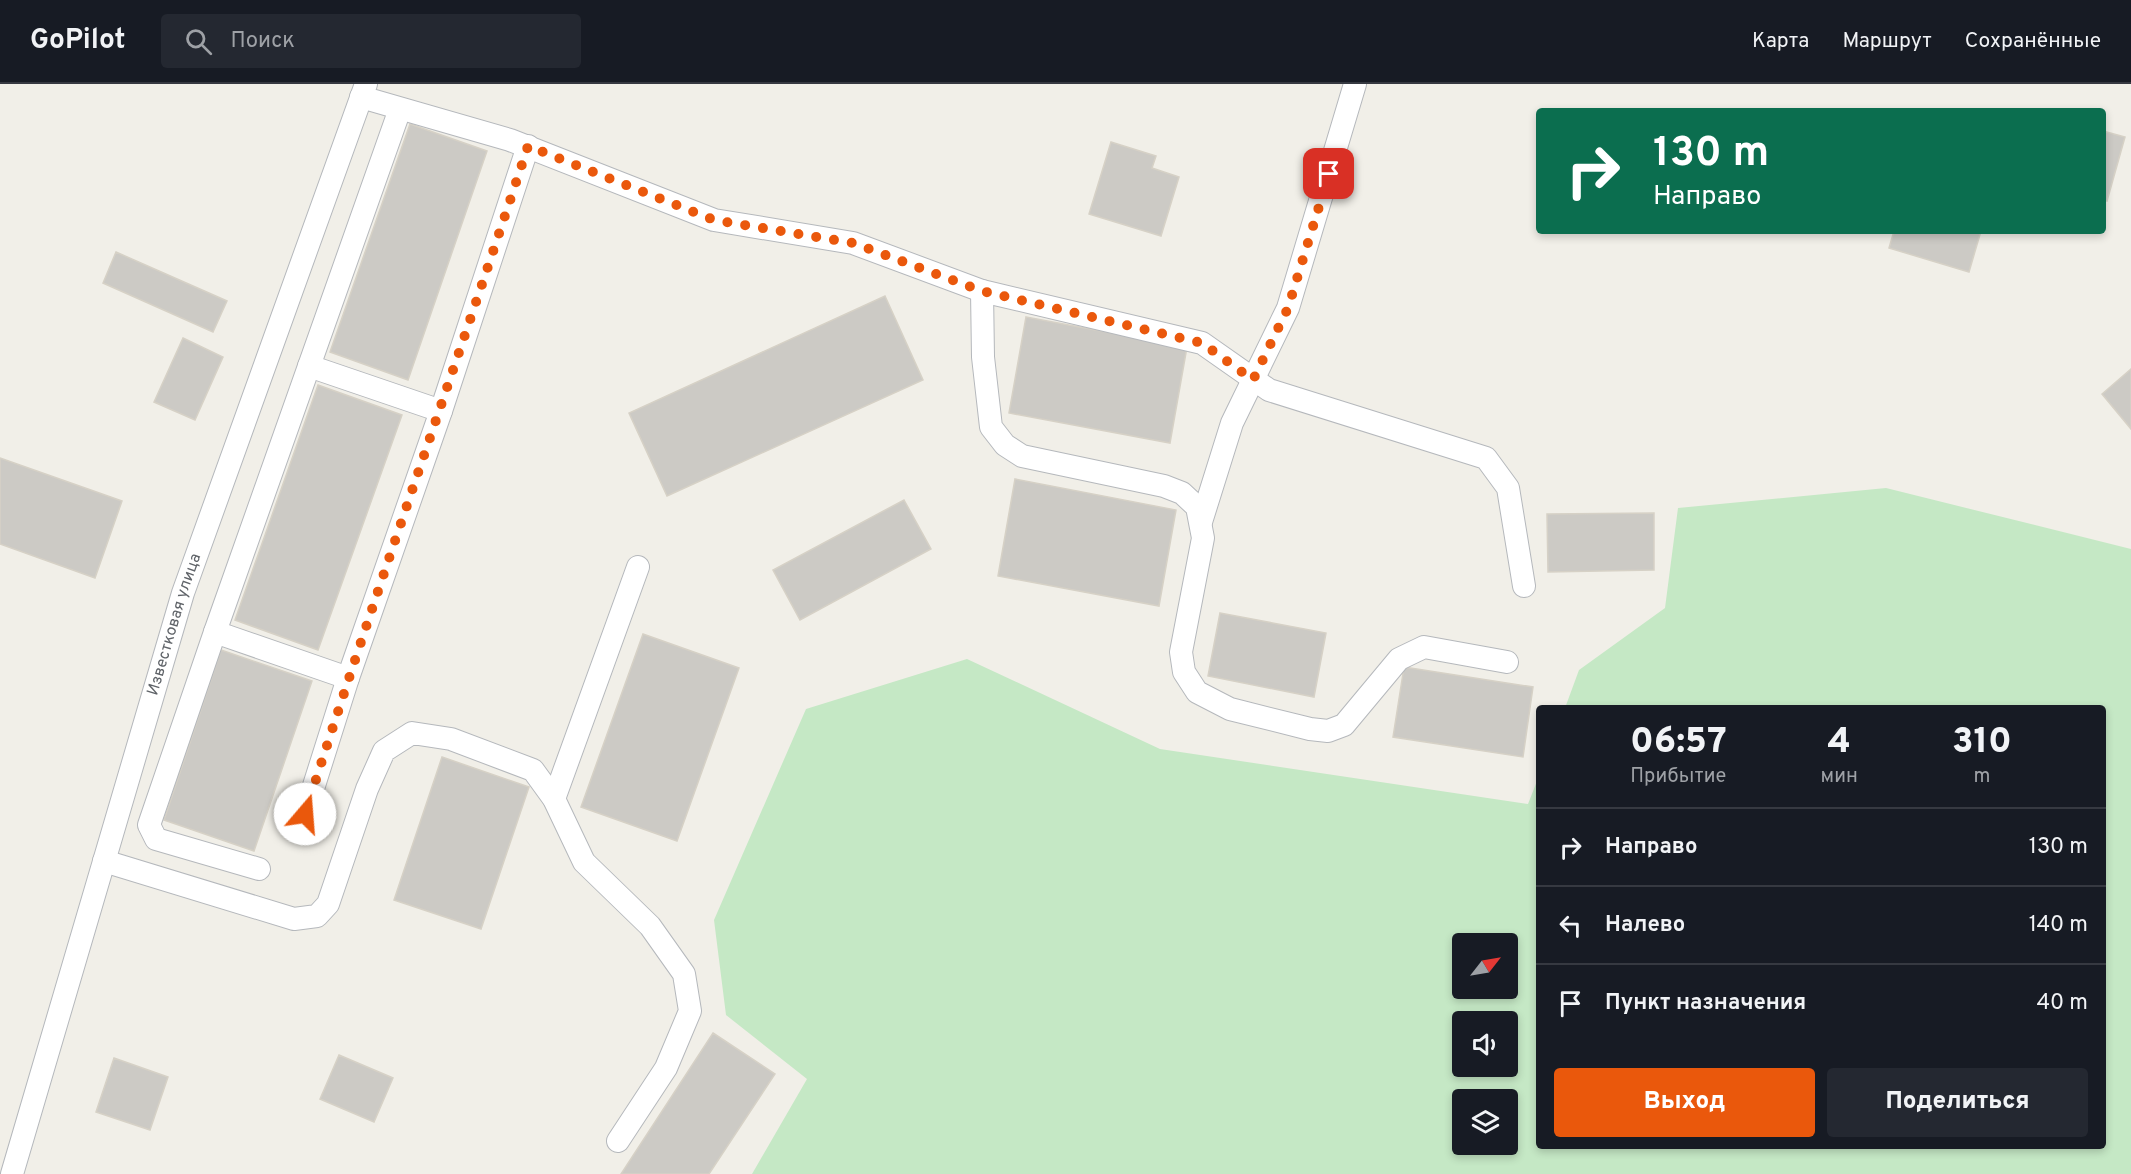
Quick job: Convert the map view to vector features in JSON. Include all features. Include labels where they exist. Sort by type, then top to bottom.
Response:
[{"type":"lane","points":[[1201,522],[1232,423],[1288,308],[1355,84]]},
{"type":"lane","points":[[364,90],[400,109],[528,146],[714,220],[853,243],[982,291],[1202,343],[1269,390],[1486,458],[1508,488],[1524,586]]},
{"type":"lane","name":"Известковая улица","points":[[12,1174],[183,593],[364,90]]},
{"type":"lane","points":[[259,869],[156,839],[149,825],[400,109]]},
{"type":"lane","points":[[305,814],[348,678],[441,411],[528,146]]},
{"type":"lane","points":[[982,291],[983,357],[991,427],[1005,445],[1022,456],[1164,486],[1182,494],[1197,507],[1203,538],[1181,652],[1184,672],[1197,692],[1230,709],[1310,729],[1328,730],[1344,725],[1399,659],[1424,646],[1506,662]]},
{"type":"lane","points":[[309,366],[441,411]]},
{"type":"lane","points":[[554,799],[638,567]]},
{"type":"lane","points":[[215,632],[348,678]]},
{"type":"lane","points":[[104,861],[294,919],[317,916],[328,904],[367,789],[384,751],[412,733],[451,740],[533,770],[554,799],[584,862],[650,926],[684,974],[690,1011],[666,1068],[618,1140]]},
{"type":"green space","points":[[1886,488],[2131,549],[2131,1174],[752,1174],[807,1079],[726,1015],[714,920],[806,709],[967,659],[1160,749],[1528,804],[1536,784],[1536,1149],[2106,1149],[2106,705],[1566,705],[1579,670],[1665,608],[1678,508]]},
{"type":"building","points":[[410,124],[487,151],[408,380],[330,352]]},
{"type":"building","points":[[2106,132],[2125,137],[2106,201]]},
{"type":"building","points":[[1111,142],[1156,156],[1152,168],[1179,177],[1161,236],[1089,214]]},
{"type":"building","points":[[1893,234],[1980,234],[1969,272],[1889,248]]},
{"type":"building","points":[[116,252],[227,301],[213,332],[103,283]]},
{"type":"building","points":[[885,296],[923,380],[667,496],[629,413]]},
{"type":"building","points":[[1026,317],[1187,347],[1170,443],[1009,413]]},
{"type":"building","points":[[183,338],[223,357],[195,420],[154,402]]},
{"type":"building","points":[[2131,369],[2131,429],[2102,394]]},
{"type":"building","points":[[318,385],[402,415],[318,650],[235,620]]},
{"type":"building","points":[[0,458],[122,501],[95,578],[0,544]]},
{"type":"building","points":[[1015,479],[1176,510],[1159,606],[998,576]]},
{"type":"building","points":[[904,500],[931,549],[800,620],[773,570]]},
{"type":"building","points":[[1654,513],[1654,570],[1548,572],[1547,514]]},
{"type":"building","points":[[1220,613],[1326,633],[1314,697],[1208,676]]},
{"type":"building","points":[[643,634],[739,668],[677,841],[581,807]]},
{"type":"building","points":[[221,650],[312,681],[254,851],[164,820]]},
{"type":"building","points":[[1404,667],[1533,687],[1523,757],[1393,737]]},
{"type":"building","points":[[442,757],[529,787],[481,929],[394,900]]},
{"type":"building","points":[[713,1033],[775,1074],[709,1174],[621,1174]]},
{"type":"building","points":[[339,1055],[393,1078],[374,1122],[320,1099]]},
{"type":"building","points":[[114,1058],[168,1077],[150,1130],[96,1112]]},
{"type":"route","points":[[305,814],[348,678],[441,411],[528,146],[714,220],[853,243],[982,291],[1202,343],[1253,380],[1288,308],[1329,174]]}]
